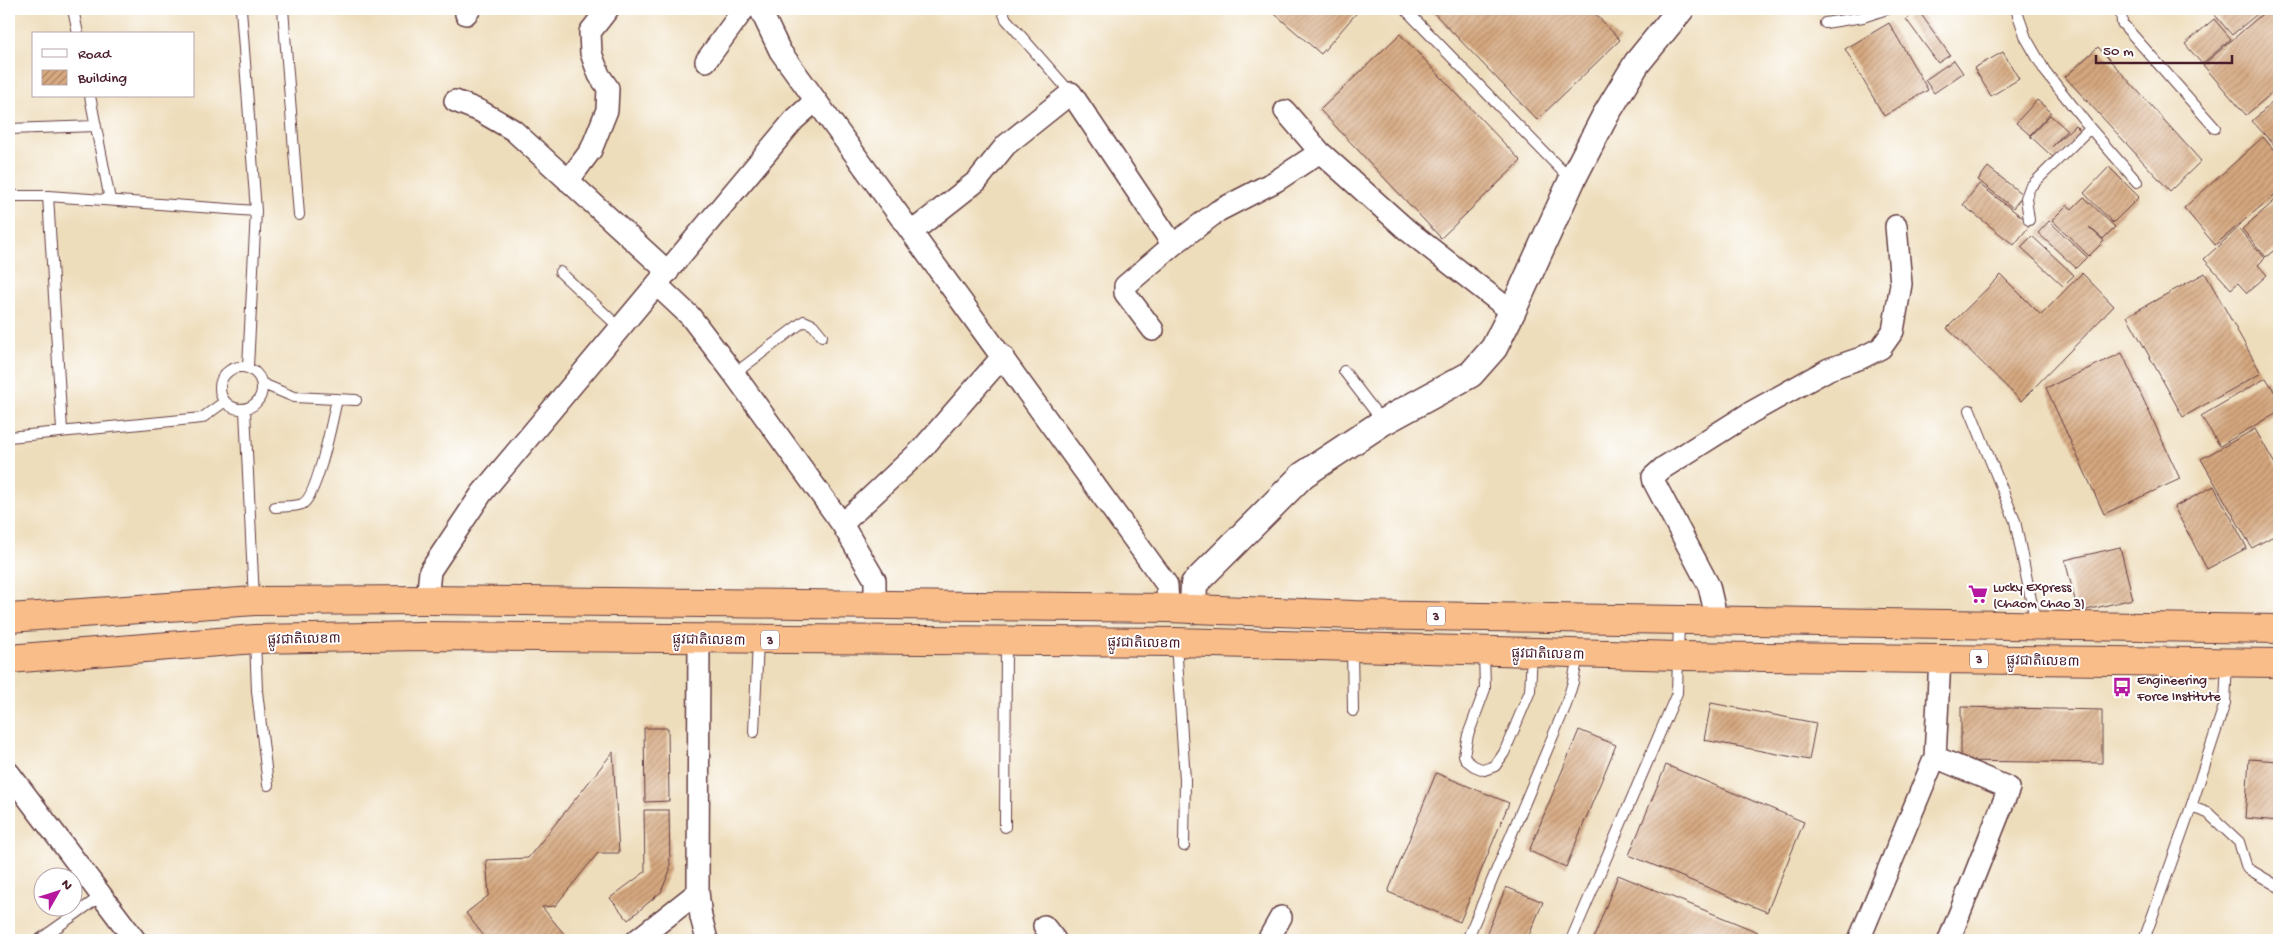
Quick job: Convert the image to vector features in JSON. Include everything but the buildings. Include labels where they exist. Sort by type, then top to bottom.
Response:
[{"type":"highway","name":"3","points":[[9,618],[254,601],[426,600],[874,604],[1180,597],[1354,615],[2279,629]]},
{"type":"highway","name":"ផ្លូវជាតិលេខ៣","points":[[9,659],[255,639],[423,636],[1176,642],[1678,656],[2279,663]]},
{"type":"street","points":[[568,180],[590,150],[607,110],[608,88],[599,76],[591,53],[590,32],[608,9]]},
{"type":"street","points":[[706,61],[744,9]]},
{"type":"street","points":[[760,9],[780,51],[815,101],[1180,597],[1303,475],[1383,422],[1471,374],[1494,348],[1572,180],[1636,63],[1681,9]]},
{"type":"street","points":[[912,232],[977,182],[1006,145],[1071,93],[1173,245]]},
{"type":"street","points":[[455,101],[480,111],[513,130],[568,180],[662,278],[842,524],[875,580],[874,604]]},
{"type":"street","points":[[426,600],[430,571],[482,493],[794,120],[815,101]]},
{"type":"street","points":[[1285,111],[1320,152],[1407,230],[1512,312]]},
{"type":"street","points":[[1153,330],[1125,293],[1125,286],[1173,245],[1218,211],[1272,184],[1320,152]]},
{"type":"street","points":[[1716,620],[1709,586],[1653,477],[1663,468],[1750,413],[1829,369],[1861,358],[1881,348],[1893,331],[1901,284],[1896,226]]},
{"type":"street","points":[[842,524],[922,449],[1003,356]]},
{"type":"street","points":[[699,638],[698,892],[701,917],[707,940]]},
{"type":"street","points":[[1859,940],[1935,757],[1940,659]]},
{"type":"street","points":[[1935,757],[2009,788],[1949,940]]},
{"type":"street","points":[[9,773],[135,940]]},
{"type":"street","points":[[637,940],[698,892]]},
{"type":"street","points":[[1268,940],[1281,917]]},
{"type":"lane","points":[[74,9],[78,32]]},
{"type":"lane","points":[[241,9],[256,211],[248,367]]},
{"type":"lane","points":[[283,9],[299,215]]},
{"type":"lane","points":[[1005,9],[1003,12],[1006,20],[1071,93]]},
{"type":"lane","points":[[1405,9],[1572,180]]},
{"type":"lane","points":[[1825,22],[1864,17],[1887,9]]},
{"type":"lane","points":[[2016,9],[2026,38],[2045,71],[2090,128],[2137,182]]},
{"type":"lane","points":[[2121,9],[2122,23],[2215,128]]},
{"type":"lane","points":[[90,98],[110,200]]},
{"type":"lane","points":[[9,129],[96,126]]},
{"type":"lane","points":[[2029,220],[2026,198],[2030,187],[2090,128]]},
{"type":"lane","points":[[9,196],[48,196],[256,211]]},
{"type":"lane","points":[[48,196],[62,430]]},
{"type":"lane","points":[[560,272],[620,328]]},
{"type":"lane","points":[[734,374],[804,321],[813,325],[822,336]]},
{"type":"lane","points":[[237,367],[248,367],[258,374],[263,384],[262,396],[255,405],[245,410],[234,409],[224,402],[220,392],[220,381],[227,372],[237,367]]},
{"type":"lane","points":[[1344,371],[1383,422]]},
{"type":"lane","points":[[263,384],[294,397],[356,400]]},
{"type":"lane","points":[[275,507],[302,504],[309,498],[318,476],[337,399]]},
{"type":"lane","points":[[9,437],[62,430],[202,418],[224,402]]},
{"type":"lane","points":[[245,410],[254,601]]},
{"type":"lane","points":[[1970,410],[2016,521],[2036,625]]},
{"type":"lane","points":[[1572,940],[1677,693],[1680,620]]},
{"type":"lane","points":[[255,639],[257,690],[268,786]]},
{"type":"lane","points":[[754,732],[758,640]]},
{"type":"lane","points":[[1005,827],[1006,641]]},
{"type":"lane","points":[[1176,642],[1186,780],[1184,846]]},
{"type":"lane","points":[[1352,648],[1353,711]]},
{"type":"lane","points":[[1484,652],[1485,689],[1468,736],[1464,755],[1466,760],[1484,770],[1495,766],[1504,754],[1530,691],[1532,653]]},
{"type":"lane","points":[[1467,940],[1566,705],[1574,682],[1578,654]]},
{"type":"lane","points":[[2144,940],[2191,808],[2225,702],[2226,662]]},
{"type":"lane","points":[[2191,808],[2208,813],[2239,842],[2247,868],[2279,887]]},
{"type":"lane","points":[[39,940],[101,896]]},
{"type":"place","name":"Lucky Express (Chaom Chao 3)","points":[[1978,594]]},
{"type":"place","name":"Engineering Force Institute","points":[[2122,687]]}]
